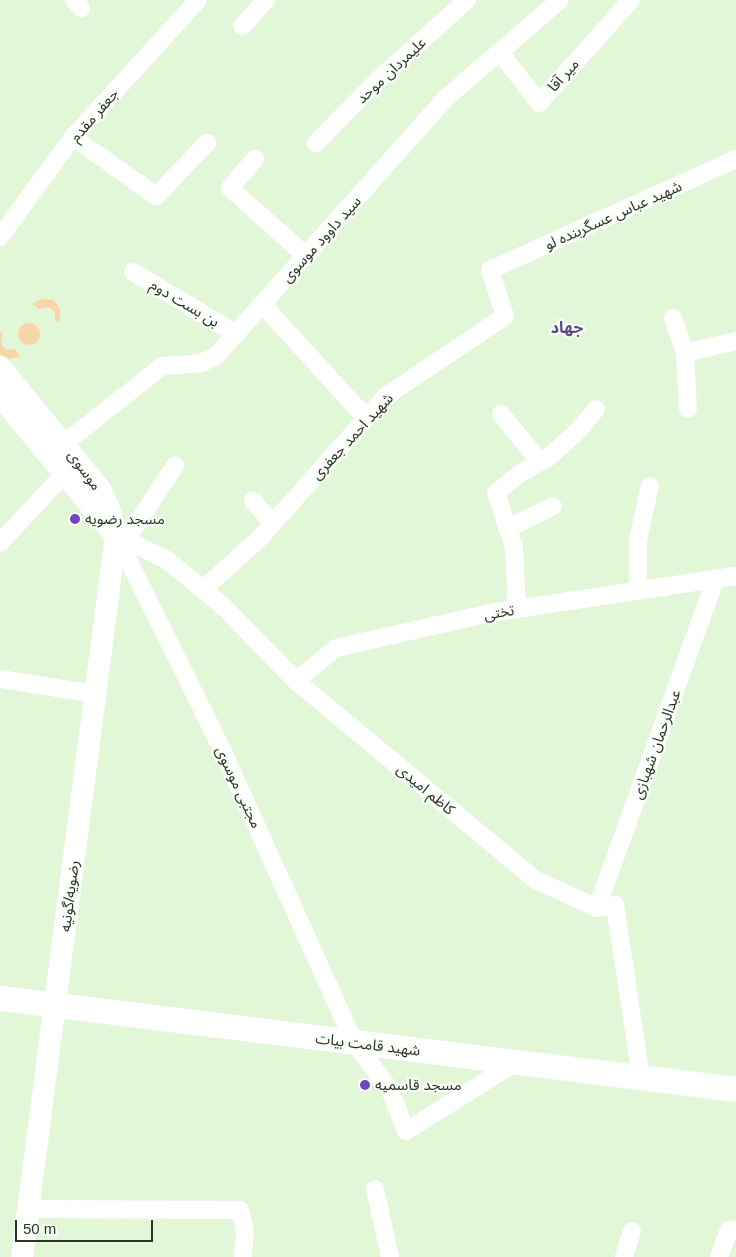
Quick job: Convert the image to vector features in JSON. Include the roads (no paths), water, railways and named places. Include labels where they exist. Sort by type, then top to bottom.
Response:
[{"type":"main road","name":"شهید قامت بیات","points":[[0,998],[736,1089]]},
{"type":"street","name":"جعفر مقدم","points":[[0,237],[74,137],[198,0]]},
{"type":"street","points":[[242,26],[266,0]]},
{"type":"street","name":"علیمردان موحد","points":[[316,143],[378,80],[467,0]]},
{"type":"street","name":"سید داوود موسوی","points":[[65,443],[162,366],[201,363],[216,356],[446,98],[560,0]]},
{"type":"street","name":"میر آقا","points":[[500,52],[539,103],[631,0]]},
{"type":"street","points":[[74,137],[156,196],[207,143]]},
{"type":"street","points":[[256,159],[230,188],[306,256]]},
{"type":"street","name":"شهید عباس عسگربنده لو","points":[[490,270],[736,160]]},
{"type":"street","name":"شهید احمد جعفری","points":[[203,589],[259,539],[386,396],[506,316],[490,270]]},
{"type":"street","name":"بن بست دوم","points":[[133,272],[236,334]]},
{"type":"street","points":[[263,305],[366,418]]},
{"type":"street","points":[[673,318],[685,353],[688,410]]},
{"type":"street","points":[[685,353],[736,341]]},
{"type":"street","name":"موسوی","points":[[0,367],[65,443],[100,489],[121,537]]},
{"type":"street","name":"موسوی","points":[[0,396],[64,474],[121,537]]},
{"type":"street","points":[[517,609],[514,547],[496,493],[540,462],[576,433],[596,409]]},
{"type":"street","points":[[501,414],[540,462]]},
{"type":"street","points":[[121,537],[175,466]]},
{"type":"street","points":[[0,543],[64,474]]},
{"type":"street","points":[[638,591],[638,540],[650,486]]},
{"type":"street","points":[[254,501],[273,523]]},
{"type":"street","points":[[507,529],[553,506]]},
{"type":"street","name":"کاظم امیدی","points":[[121,537],[167,560],[203,589],[224,607],[296,681],[536,880],[597,908],[615,906],[641,1077]]},
{"type":"street","name":"رضویه/گونیه","points":[[22,1257],[95,694],[121,537]]},
{"type":"street","name":"مجتبی موسوی","points":[[121,537],[224,754],[354,1042],[390,1090],[406,1131],[516,1062]]},
{"type":"street","name":"تختی","points":[[296,681],[336,648],[517,609],[736,576]]},
{"type":"street","name":"عبدالرحمان شهبازی","points":[[597,908],[715,580]]},
{"type":"street","points":[[0,679],[95,694]]},
{"type":"street","points":[[375,1189],[390,1257]]},
{"type":"street","points":[[28,1209],[240,1210],[245,1232],[243,1257]]},
{"type":"street","points":[[719,1257],[729,1230],[736,1231]]},
{"type":"street","points":[[624,1257],[632,1231]]},
{"type":"place","name":"مسجد رضویه","points":[[75,519]]},
{"type":"place","name":"مسجد قاسمیه","points":[[365,1085]]},
{"type":"district","name":"جهاد","points":[[567,328]]}]
